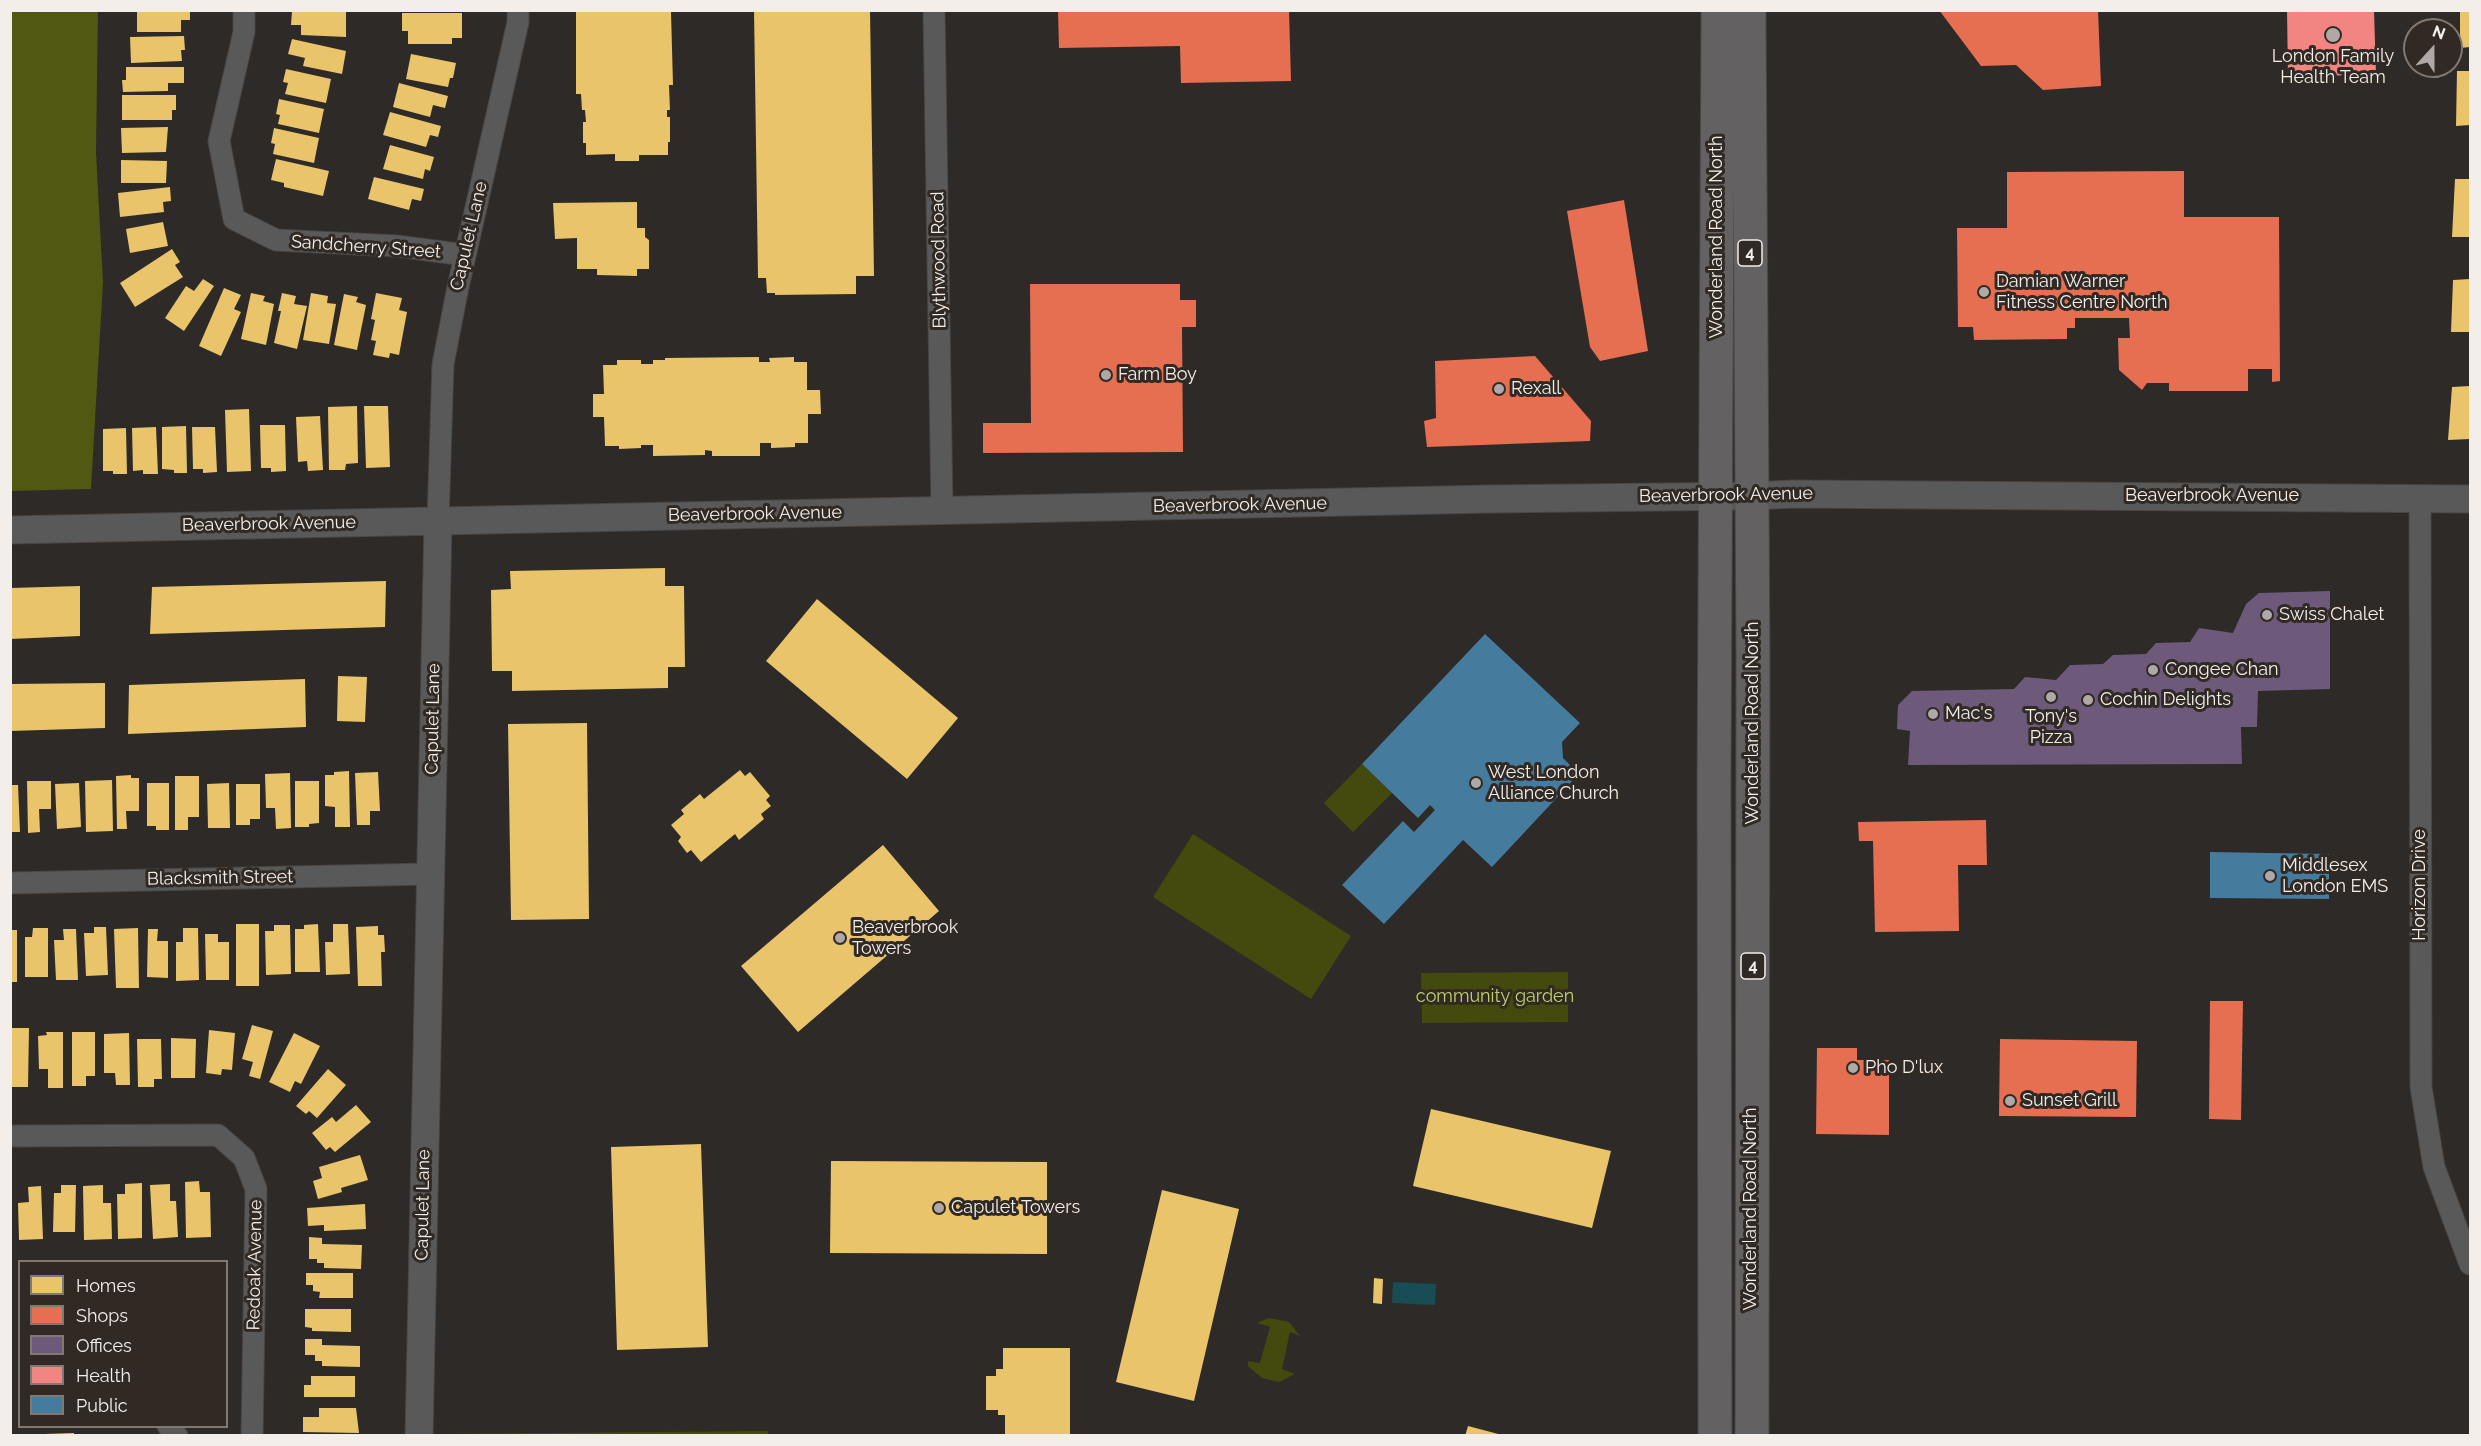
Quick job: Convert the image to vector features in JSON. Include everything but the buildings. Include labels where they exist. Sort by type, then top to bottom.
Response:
[{"type":"main road","name":"Wonderland Road North","points":[[1715,1436],[1718,10]]},
{"type":"main road","name":"Wonderland Road North","points":[[1749,10],[1752,496],[1752,1436]]},
{"type":"street","name":"Sandcherry Street","points":[[244,10],[244,32],[219,141],[234,219],[276,240],[397,246],[465,255]]},
{"type":"street","name":"Capulet Lane","points":[[419,1436],[429,874],[443,364],[465,255],[518,22],[518,10]]},
{"type":"street","name":"Blythwood Road","points":[[934,10],[942,510]]},
{"type":"street","name":"Beaverbrook Avenue","points":[[10,530],[1793,494],[2470,499]]},
{"type":"street","name":"Horizon Drive","points":[[2420,499],[2421,1087],[2434,1167],[2470,1264]]},
{"type":"street","name":"Blacksmith Street","points":[[10,883],[429,874]]},
{"type":"street","name":"Redoak Avenue","points":[[10,1136],[218,1135],[244,1158],[256,1189],[252,1436]]},
{"type":"green space","points":[[10,11],[98,11],[96,153],[103,282],[91,489],[11,491]]},
{"type":"green space","points":[[1362,764],[1392,793],[1353,832],[1324,803]]},
{"type":"green space","points":[[1193,834],[1351,936],[1311,999],[1153,897]]},
{"type":"green space","name":"community garden","points":[[1568,972],[1568,1022],[1422,1023],[1421,973]]},
{"type":"green space","points":[[1269,1318],[1289,1322],[1300,1336],[1290,1332],[1282,1369],[1295,1374],[1279,1382],[1262,1378],[1248,1366],[1248,1361],[1260,1363],[1270,1327],[1257,1323]]},
{"type":"green space","points":[[768,1431],[768,1436],[444,1435],[444,1434]]},
{"type":"water","points":[[1393,1282],[1436,1284],[1435,1305],[1392,1303]]},
{"type":"place","name":"London Family Health Team","points":[[2333,35]]},
{"type":"place","name":"Damian Warner Fitness Centre North","points":[[1984,292]]},
{"type":"place","name":"Farm Boy","points":[[1106,375]]},
{"type":"place","name":"Rexall","points":[[1499,389]]},
{"type":"place","name":"Swiss Chalet","points":[[2267,615]]},
{"type":"place","name":"Congee Chan","points":[[2153,670]]},
{"type":"place","name":"Tony's Pizza","points":[[2051,697]]},
{"type":"place","name":"Cochin Delights","points":[[2088,700]]},
{"type":"place","name":"Mac's","points":[[1933,714]]},
{"type":"place","name":"West London Alliance Church","points":[[1476,783]]},
{"type":"place","name":"Middlesex London EMS","points":[[2270,876]]},
{"type":"place","name":"Beaverbrook Towers","points":[[840,938]]},
{"type":"place","name":"Pho D'lux","points":[[1853,1068]]},
{"type":"place","name":"Sunset Grill","points":[[2010,1101]]},
{"type":"place","name":"Capulet Towers","points":[[939,1208]]}]
